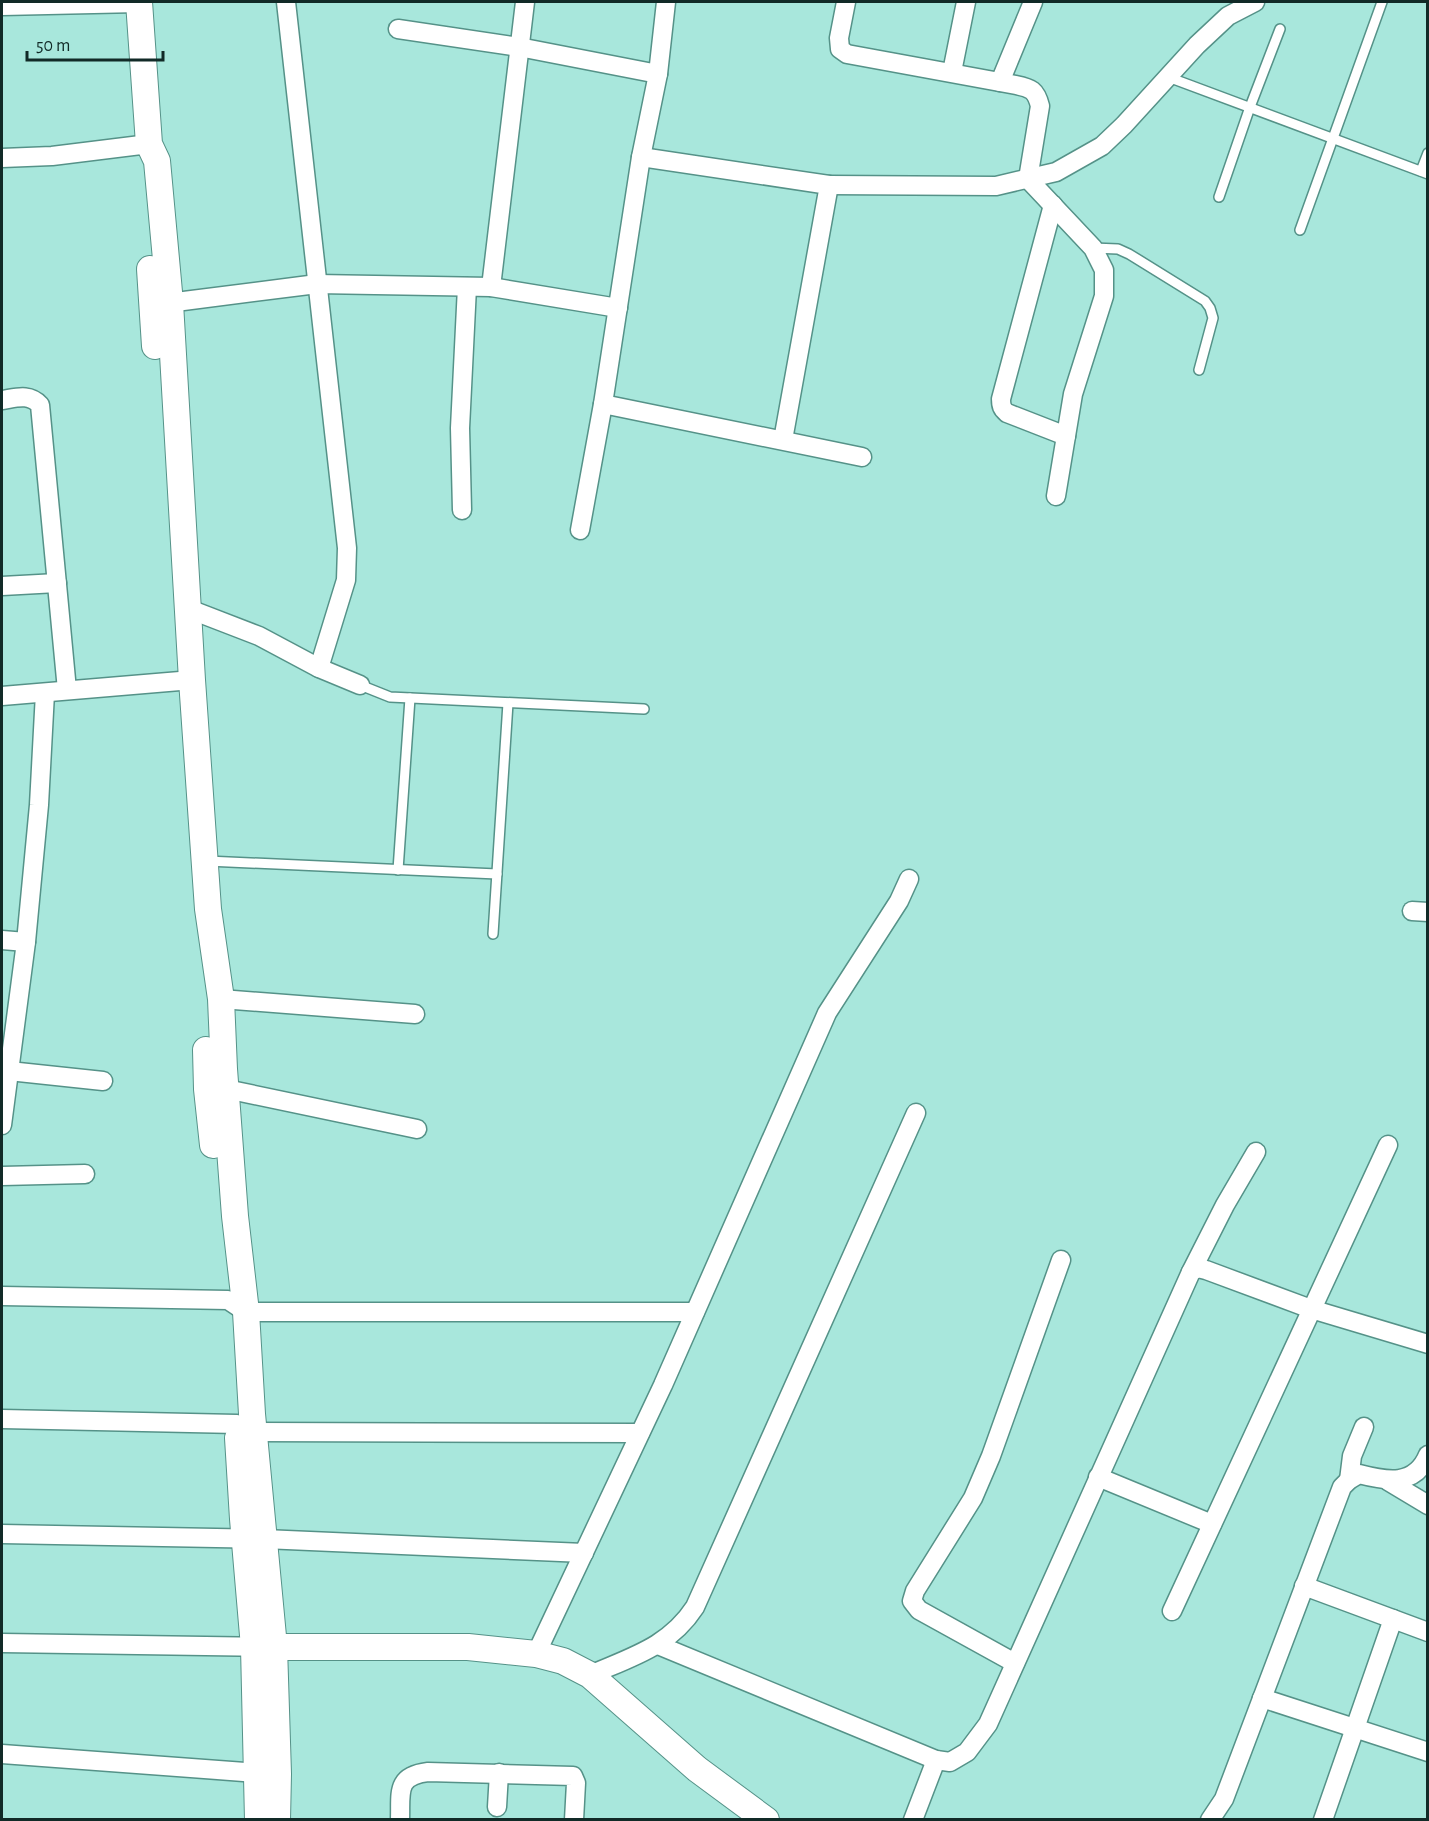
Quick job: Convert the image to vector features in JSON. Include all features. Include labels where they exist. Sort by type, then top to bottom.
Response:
[{"type":"street","points":[[2,6],[139,2],[149,144],[157,161],[165,475],[208,909],[221,999],[235,1216],[237,1306],[254,1538],[278,1774],[277,1820]]},
{"type":"street","points":[[286,2],[347,548],[346,580],[319,668]]},
{"type":"street","points":[[491,287],[525,2]]},
{"type":"street","points":[[580,530],[603,404],[641,157],[658,74],[666,2]]},
{"type":"street","points":[[846,2],[839,38],[840,49],[847,54],[1033,89],[1040,106],[1028,179]]},
{"type":"street","points":[[952,72],[966,2]]},
{"type":"street","points":[[1000,82],[1033,2]]},
{"type":"street","points":[[641,157],[829,185],[996,186],[1056,172],[1102,146],[1228,16],[1254,2]]},
{"type":"street","points":[[398,29],[519,47],[658,74]]},
{"type":"street","points":[[2,158],[52,156],[149,144]]},
{"type":"street","points":[[1028,179],[1093,248],[1104,270],[1104,296],[1073,394],[1056,496]]},
{"type":"street","points":[[783,440],[829,185]]},
{"type":"street","points":[[1053,205],[1001,405],[1007,413],[1066,436]]},
{"type":"street","points":[[161,304],[317,284],[491,287],[618,308]]},
{"type":"street","points":[[462,510],[460,428],[468,287]]},
{"type":"street","points":[[161,304],[189,609],[184,680],[193,911],[203,1001],[207,1089],[237,1306]]},
{"type":"street","points":[[2,400],[27,397],[34,399],[40,405],[67,690]]},
{"type":"street","points":[[603,404],[862,457]]},
{"type":"street","points":[[2,586],[57,583]]},
{"type":"street","points":[[189,609],[259,636],[319,668],[360,685]]},
{"type":"street","points":[[2,696],[184,680]]},
{"type":"street","points":[[2,1125],[26,942],[39,805],[45,693]]},
{"type":"street","points":[[536,1654],[695,1312],[826,1013],[898,901],[909,879]]},
{"type":"street","points":[[2,940],[26,942]]},
{"type":"street","points":[[221,999],[415,1014]]},
{"type":"street","points":[[9,1071],[102,1081]]},
{"type":"street","points":[[226,1089],[417,1129]]},
{"type":"street","points":[[590,1675],[658,1645],[685,1623],[695,1607],[916,1113]]},
{"type":"street","points":[[1172,1611],[1388,1145]]},
{"type":"street","points":[[658,1645],[936,1760],[950,1762],[967,1752],[988,1724],[1191,1272],[1256,1152]]},
{"type":"street","points":[[2,1176],[85,1174]]},
{"type":"street","points":[[1015,1663],[919,1610],[912,1601],[915,1591],[973,1498],[995,1445],[1061,1260]]},
{"type":"street","points":[[1191,1272],[1198,1268],[1206,1270],[1311,1310],[1428,1344]]},
{"type":"street","points":[[2,1296],[237,1306],[695,1312]]},
{"type":"street","points":[[2,1419],[246,1428],[640,1433]]},
{"type":"street","points":[[1349,1480],[1352,1456],[1364,1427]]},
{"type":"street","points":[[1388,1481],[1418,1471],[1428,1455]]},
{"type":"street","points":[[1210,1820],[1224,1799],[1342,1487],[1359,1474],[1388,1481],[1428,1505]]},
{"type":"street","points":[[1098,1477],[1212,1524]]},
{"type":"street","points":[[2,1534],[254,1538],[584,1553]]},
{"type":"street","points":[[1304,1586],[1428,1632]]},
{"type":"street","points":[[1323,1820],[1393,1619]]},
{"type":"street","points":[[2,1642],[264,1647],[468,1647],[536,1654],[563,1661],[590,1675],[697,1769],[766,1820]]},
{"type":"street","points":[[258,1820],[264,1647]]},
{"type":"street","points":[[1262,1698],[1428,1752]]},
{"type":"street","points":[[2,1754],[258,1773]]},
{"type":"street","points":[[913,1820],[936,1760]]},
{"type":"street","points":[[400,1820],[401,1787],[406,1778],[417,1773],[428,1772],[573,1776],[576,1783],[574,1820]]},
{"type":"street","points":[[497,1807],[499,1773]]},
{"type":"lane","points":[[1300,230],[1382,2]]},
{"type":"lane","points":[[1220,197],[1250,107],[1280,29]]},
{"type":"lane","points":[[1168,77],[1424,172],[1428,153]]},
{"type":"lane","points":[[1093,248],[1118,249],[1129,254],[1205,300],[1213,318],[1199,370]]},
{"type":"lane","points":[[360,685],[390,697],[644,710]]},
{"type":"lane","points":[[398,870],[410,698]]},
{"type":"lane","points":[[493,934],[508,703]]},
{"type":"lane","points":[[205,861],[497,874]]}]
